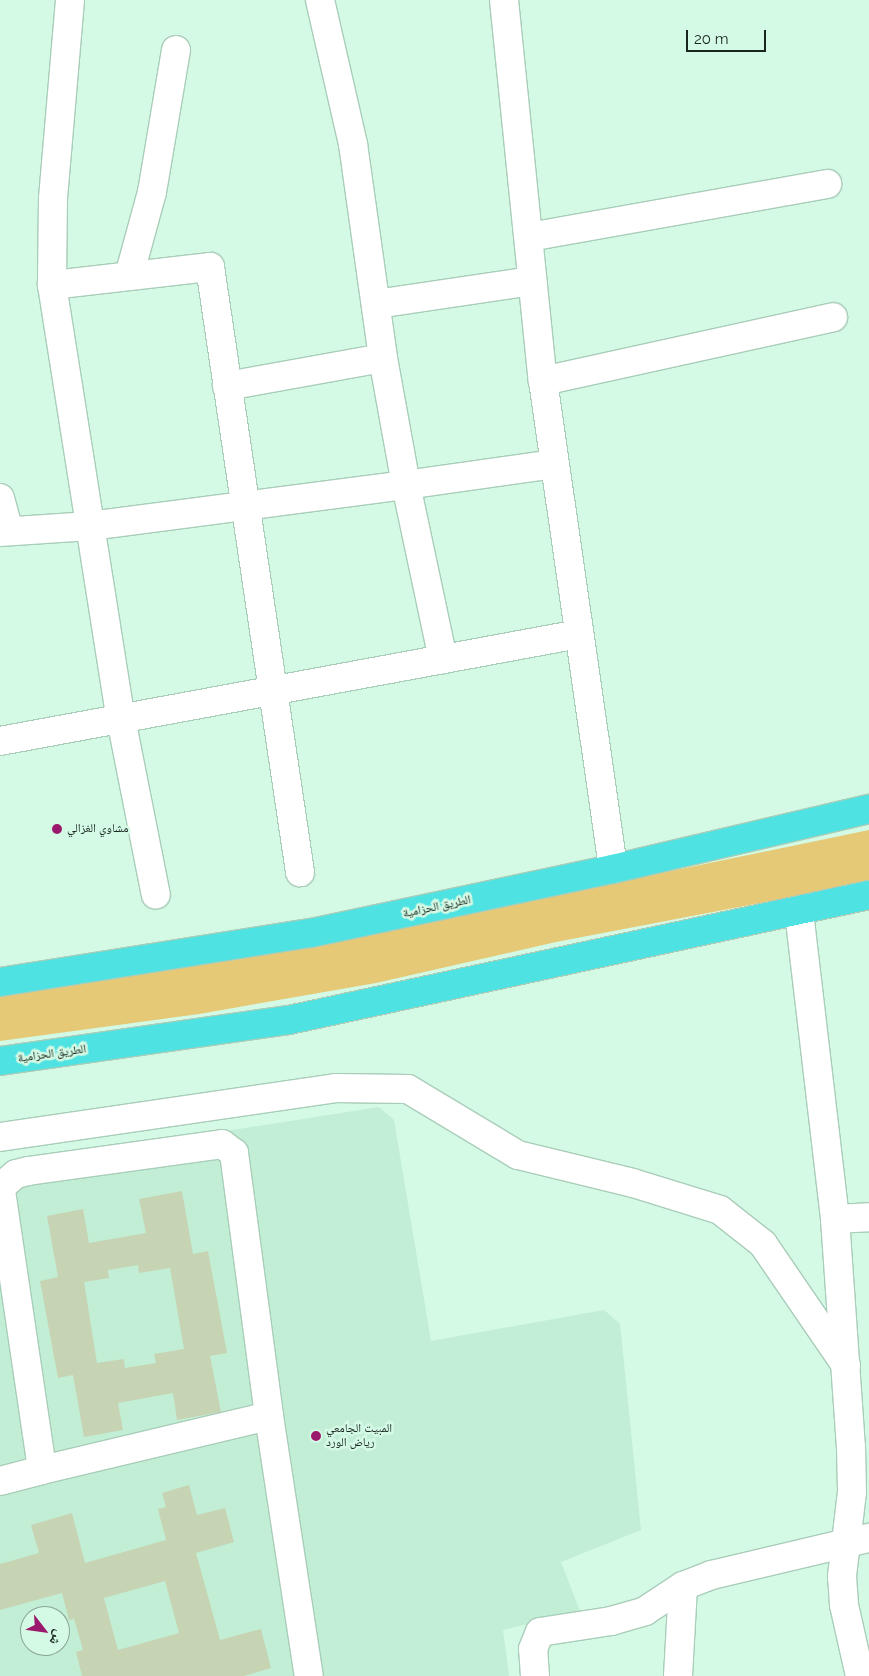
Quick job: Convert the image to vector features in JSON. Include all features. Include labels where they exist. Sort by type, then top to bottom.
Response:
[{"type":"highway","name":"الطريق الحزامية","points":[[0,982],[311,933],[613,869],[869,809]]},
{"type":"highway","name":"الطريق الحزامية","points":[[0,1061],[289,1020],[600,951],[799,912],[869,895]]},
{"type":"street","points":[[70,0],[53,198],[52,285],[121,719],[156,895]]},
{"type":"street","points":[[320,0],[354,144],[383,358],[406,485],[443,659]]},
{"type":"street","points":[[504,0],[543,381],[613,869]]},
{"type":"street","points":[[129,276],[152,192],[176,50]]},
{"type":"street","points":[[528,237],[827,184]]},
{"type":"street","points":[[52,285],[210,267],[244,506],[274,690],[300,872]]},
{"type":"street","points":[[376,304],[532,281]]},
{"type":"street","points":[[543,381],[833,317]]},
{"type":"street","points":[[227,386],[383,358]]},
{"type":"street","points":[[0,498],[4,532],[90,526],[554,464]]},
{"type":"street","points":[[0,741],[579,634]]},
{"type":"street","points":[[799,912],[835,1219],[858,1540],[842,1576],[844,1604],[860,1676]]},
{"type":"street","points":[[0,1137],[335,1088],[408,1089],[518,1155],[633,1183],[720,1210],[763,1244],[846,1365]]},
{"type":"street","points":[[42,1470],[1,1185],[16,1174],[28,1171],[222,1144],[229,1146],[234,1152],[269,1416],[309,1676]]},
{"type":"street","points":[[835,1219],[869,1217]]},
{"type":"street","points":[[0,1482],[42,1470],[269,1416]]},
{"type":"street","points":[[536,1676],[533,1649],[540,1632],[611,1621],[645,1611],[683,1586],[712,1575],[858,1540]]},
{"type":"street","points":[[678,1676],[683,1586]]},
{"type":"shaded area","points":[[869,830],[869,882],[556,942],[376,983],[199,1014],[0,1041],[0,995],[329,942]]},
{"type":"shaded area","name":"المبيت الجامعي رياض الورد","points":[[379,1107],[394,1120],[431,1341],[604,1310],[620,1324],[641,1530],[561,1562],[580,1611],[503,1630],[509,1676],[0,1676],[0,1171],[10,1165]]},
{"type":"building","points":[[182,1191],[193,1254],[208,1251],[227,1353],[210,1356],[221,1412],[177,1420],[173,1393],[118,1403],[123,1430],[84,1437],[73,1375],[58,1378],[40,1281],[58,1277],[47,1216],[83,1209],[89,1243],[146,1233],[139,1199]],"holes":[[[138,1265],[139,1273],[170,1268],[184,1349],[154,1354],[156,1363],[125,1368],[124,1359],[97,1363],[84,1282],[109,1278],[108,1270]]]},
{"type":"building","points":[[189,1485],[197,1515],[225,1508],[234,1542],[196,1553],[220,1640],[261,1629],[271,1668],[244,1676],[82,1676],[76,1652],[83,1650],[74,1619],[70,1620],[70,1606],[65,1606],[62,1593],[0,1610],[0,1564],[39,1553],[31,1525],[72,1513],[85,1563],[166,1540],[158,1509],[166,1507],[162,1493]],"holes":[[[165,1581],[179,1633],[118,1650],[104,1598]]]},
{"type":"place","name":"مشاوي الغزالي","points":[[57,829]]},
{"type":"place","name":"المبيت الجامعي رياض الورد","points":[[316,1436]]}]
